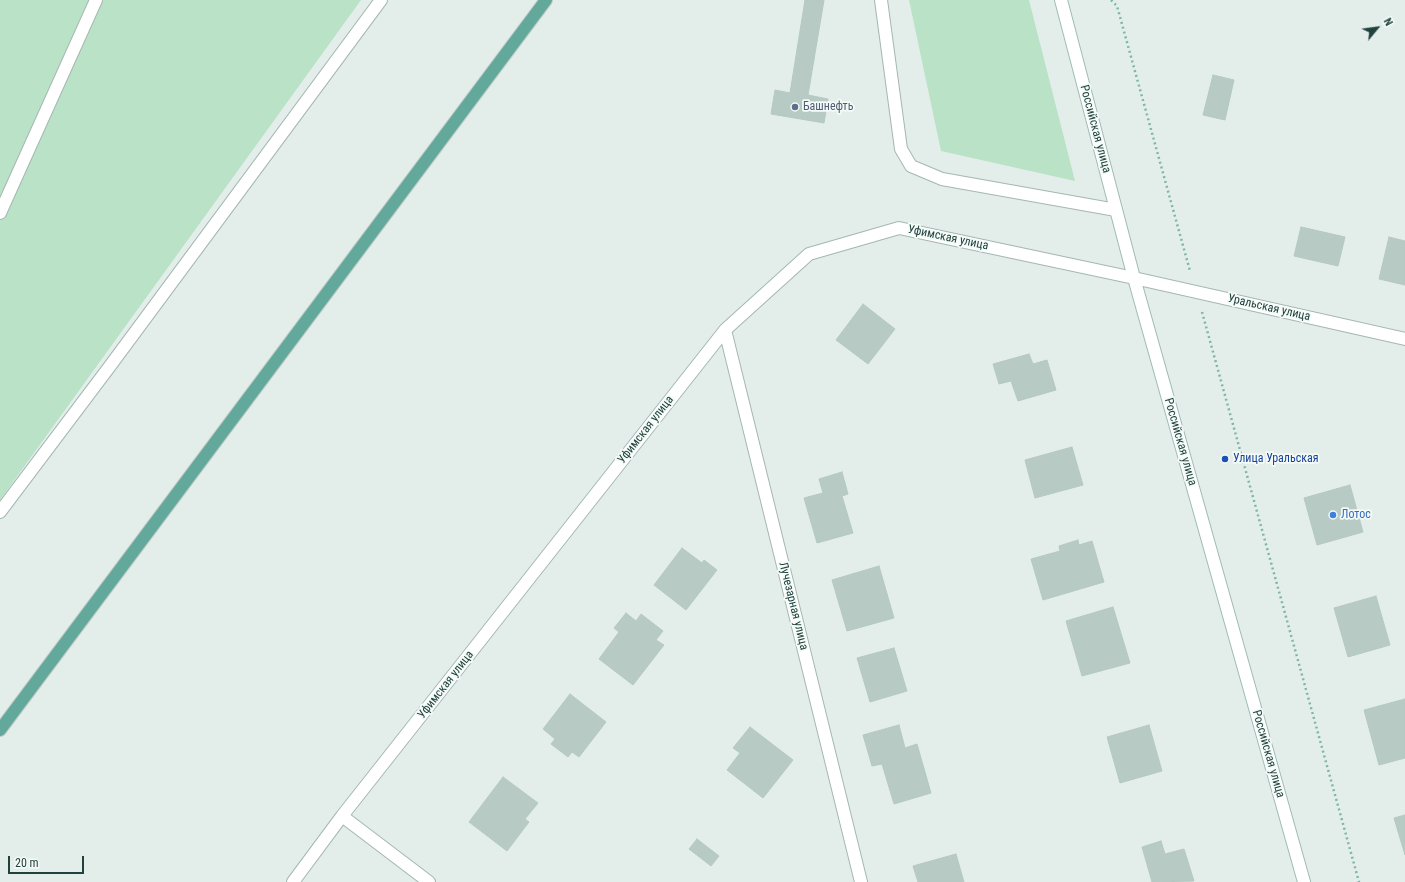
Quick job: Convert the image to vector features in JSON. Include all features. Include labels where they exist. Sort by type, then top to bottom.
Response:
[{"type":"main road","points":[[0,730],[546,0]]},
{"type":"street","points":[[0,213],[96,0]]},
{"type":"street","points":[[0,512],[381,0]]},
{"type":"street","points":[[881,0],[901,149],[911,166],[942,179],[1116,210]]},
{"type":"street","name":"Российская улица","points":[[1061,0],[1134,278],[1304,882]]},
{"type":"street","name":"Уфимская улица","points":[[293,882],[342,816],[725,330],[809,254],[899,228],[1134,278]]},
{"type":"street","name":"Уральская улица","points":[[1134,278],[1405,339]]},
{"type":"street","name":"Лучезарная улица","points":[[725,330],[861,882]]},
{"type":"street","points":[[342,816],[429,882]]},
{"type":"path","points":[[1111,0],[1118,6],[1359,882]]},
{"type":"green space","points":[[0,0],[361,0],[0,500]]},
{"type":"green space","points":[[909,0],[1029,0],[1075,181],[941,151]]},
{"type":"building","points":[[805,0],[824,0],[808,95],[828,99],[824,123],[771,114],[775,90],[790,93]]},
{"type":"building","points":[[1213,75],[1234,80],[1225,120],[1203,115]]},
{"type":"building","points":[[1301,227],[1345,237],[1338,266],[1294,256]]},
{"type":"building","points":[[1389,237],[1405,241],[1405,285],[1379,279]]},
{"type":"building","points":[[863,304],[895,329],[868,364],[836,340]]},
{"type":"building","points":[[1029,354],[1033,364],[1047,360],[1056,390],[1018,401],[1011,381],[999,384],[993,364]]},
{"type":"building","points":[[1072,447],[1083,485],[1035,498],[1025,460]]},
{"type":"building","points":[[842,472],[848,494],[842,496],[853,533],[817,543],[804,498],[823,493],[819,479]]},
{"type":"building","name":"Лотос","points":[[1350,485],[1363,532],[1317,545],[1304,498]]},
{"type":"building","points":[[1078,540],[1079,545],[1092,541],[1104,582],[1043,600],[1031,559],[1060,551],[1059,546]]},
{"type":"building","points":[[682,548],[702,563],[704,560],[717,570],[686,610],[654,585]]},
{"type":"building","points":[[879,566],[894,618],[847,631],[832,580]]},
{"type":"building","points":[[1376,596],[1390,645],[1348,657],[1334,608]]},
{"type":"building","points":[[1113,607],[1130,663],[1082,676],[1066,621]]},
{"type":"building","points":[[626,613],[636,621],[641,614],[663,631],[656,640],[664,645],[633,685],[599,659],[619,632],[614,628]]},
{"type":"building","points":[[894,648],[907,691],[870,702],[857,658]]},
{"type":"building","points":[[570,694],[606,722],[579,757],[572,752],[568,757],[551,744],[555,739],[543,729]]},
{"type":"building","points":[[1405,699],[1405,758],[1379,765],[1364,710]]},
{"type":"building","points":[[899,725],[905,748],[917,744],[931,793],[894,804],[882,764],[872,766],[863,735]]},
{"type":"building","points":[[1149,725],[1162,771],[1120,783],[1107,737]]},
{"type":"building","points":[[750,727],[793,760],[763,798],[727,770],[740,753],[733,748]]},
{"type":"building","points":[[503,777],[538,803],[525,819],[529,822],[507,851],[469,822]]},
{"type":"building","points":[[1405,815],[1405,855],[1394,818]]},
{"type":"building","points":[[697,839],[719,856],[711,866],[689,849]]},
{"type":"building","points":[[1161,841],[1165,854],[1184,849],[1194,881],[1152,882],[1142,847]]},
{"type":"building","points":[[956,854],[964,882],[918,882],[913,866]]},
{"type":"place","name":"Башнефть","points":[[795,107]]},
{"type":"place","name":"Улица Уральская","points":[[1225,459]]},
{"type":"place","name":"Лотос","points":[[1333,515]]}]
